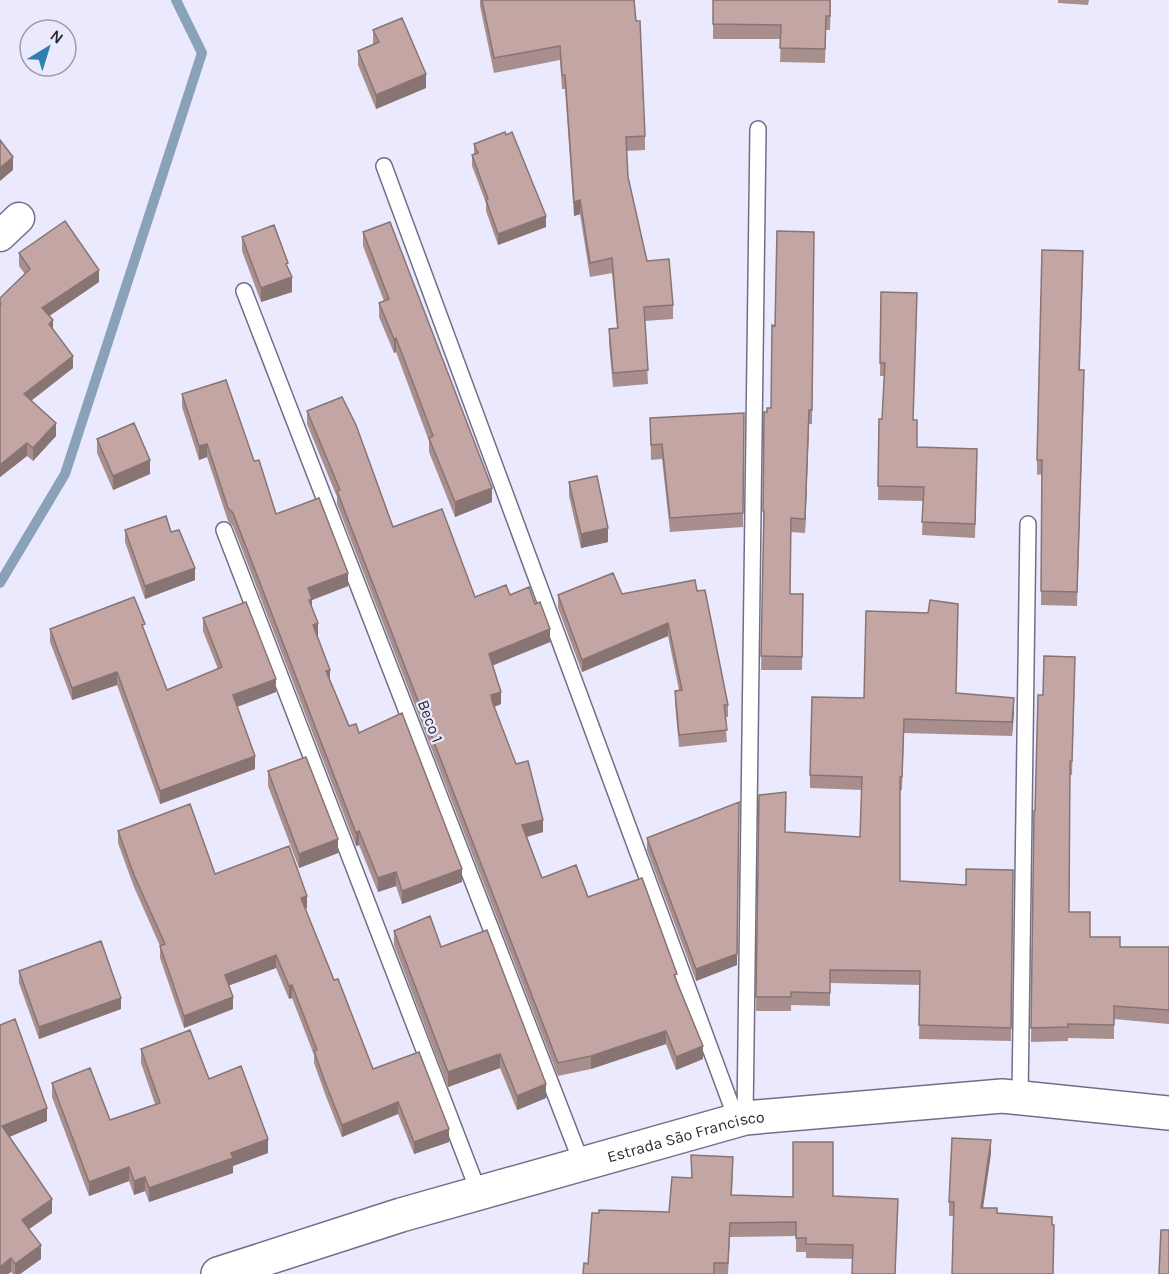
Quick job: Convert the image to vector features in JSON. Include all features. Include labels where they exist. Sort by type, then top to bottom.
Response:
[{"type":"main road","name":"Estrada São Francisco","points":[[218,1274],[401,1215],[741,1120],[1002,1096],[1169,1113]]},
{"type":"lane","points":[[741,1120],[758,129]]},
{"type":"lane","points":[[384,166],[741,1120]]},
{"type":"lane","name":"Beco 1","points":[[244,291],[582,1164]]},
{"type":"lane","points":[[1020,1097],[1028,524]]},
{"type":"lane","points":[[224,530],[479,1193]]},
{"type":"building","points":[[482,0],[634,0],[636,21],[640,21],[645,136],[626,137],[628,177],[647,261],[669,259],[673,305],[644,307],[648,370],[613,373],[609,329],[618,328],[612,258],[590,263],[580,200],[574,202],[565,75],[562,75],[560,46],[494,58]]},
{"type":"building","points":[[713,0],[830,0],[830,16],[826,16],[825,49],[780,48],[781,25],[713,24]]},
{"type":"building","points":[[402,18],[426,74],[376,95],[358,51],[379,42],[373,30]]},
{"type":"building","points":[[505,132],[506,135],[512,132],[546,216],[498,234],[472,155],[478,153],[474,144]]},
{"type":"building","points":[[0,140],[13,157],[0,168]]},
{"type":"building","points":[[65,221],[99,270],[42,308],[53,320],[49,324],[73,356],[24,394],[56,423],[33,448],[27,443],[0,465],[0,298],[30,269],[19,253]]},
{"type":"building","points":[[390,222],[492,488],[455,502],[429,438],[433,436],[396,338],[394,339],[379,303],[389,299],[363,232]]},
{"type":"building","points":[[274,225],[292,277],[261,288],[242,237]]},
{"type":"building","points":[[777,231],[814,232],[812,410],[809,410],[805,519],[791,518],[790,594],[803,594],[802,657],[761,656],[764,412],[767,412],[767,408],[771,408],[772,325],[775,326]]},
{"type":"building","points":[[1042,250],[1083,251],[1079,370],[1084,370],[1077,592],[1041,591],[1042,460],[1037,460]]},
{"type":"building","points":[[881,292],[917,293],[913,420],[917,420],[917,447],[977,449],[975,524],[922,522],[924,487],[878,486],[879,419],[882,419],[885,363],[880,363]]},
{"type":"building","points":[[226,380],[254,461],[259,460],[276,514],[319,498],[348,573],[308,588],[312,599],[309,600],[318,623],[313,625],[330,670],[326,671],[349,726],[356,724],[359,733],[402,713],[462,869],[402,891],[396,872],[378,878],[359,831],[356,833],[233,513],[228,508],[207,444],[199,446],[182,394]]},
{"type":"building","points":[[342,397],[356,425],[393,527],[442,509],[475,597],[506,585],[510,595],[529,587],[535,604],[540,602],[550,629],[489,654],[501,692],[491,695],[492,701],[516,764],[528,761],[543,820],[522,825],[542,878],[576,865],[588,897],[642,878],[677,974],[674,975],[703,1046],[676,1057],[666,1031],[591,1056],[558,1063],[337,491],[340,490],[307,411]]},
{"type":"building","points":[[744,413],[743,513],[670,518],[662,444],[651,445],[650,418]]},
{"type":"building","points":[[134,423],[150,460],[113,476],[97,439]]},
{"type":"building","points":[[597,476],[608,528],[581,534],[569,482]]},
{"type":"building","points":[[166,516],[171,532],[179,530],[195,568],[145,586],[125,530]]},
{"type":"building","points":[[613,573],[622,594],[695,580],[697,591],[705,590],[728,705],[724,705],[727,730],[679,735],[675,691],[682,690],[668,623],[582,660],[558,595]]},
{"type":"building","points":[[134,597],[145,624],[142,625],[167,690],[222,667],[203,618],[246,602],[276,679],[233,695],[255,756],[160,791],[117,672],[72,688],[50,629]]},
{"type":"building","points":[[930,600],[958,604],[956,693],[1014,698],[1012,722],[904,719],[902,777],[900,777],[900,881],[966,885],[966,869],[1013,870],[1011,1028],[919,1025],[920,971],[830,970],[830,993],[791,992],[791,997],[756,997],[759,795],[786,792],[785,832],[860,837],[862,777],[810,775],[812,697],[864,698],[866,611],[928,613]]},
{"type":"building","points":[[1044,656],[1075,657],[1072,761],[1070,761],[1069,912],[1090,912],[1090,937],[1120,937],[1120,947],[1169,947],[1169,1010],[1114,1006],[1114,1025],[1068,1024],[1068,1027],[1031,1028],[1038,695],[1043,695]]},
{"type":"building","points":[[306,757],[338,839],[299,854],[268,771]]},
{"type":"building","points":[[739,802],[737,954],[696,969],[647,838]]},
{"type":"building","points":[[190,804],[215,874],[289,846],[307,896],[301,898],[334,980],[338,979],[373,1069],[419,1052],[449,1129],[414,1142],[398,1102],[342,1125],[292,985],[289,986],[276,955],[225,975],[233,997],[184,1016],[160,946],[165,944],[134,875],[118,831]]},
{"type":"building","points":[[430,916],[441,947],[487,930],[546,1084],[517,1096],[500,1054],[448,1072],[394,931]]},
{"type":"building","points":[[101,941],[121,998],[39,1027],[19,971]]},
{"type":"building","points":[[15,1019],[47,1108],[2,1126],[52,1199],[22,1220],[41,1245],[15,1264],[11,1258],[0,1267],[0,1025]]},
{"type":"building","points":[[190,1030],[209,1079],[241,1066],[268,1139],[231,1153],[233,1158],[149,1188],[145,1177],[134,1181],[129,1167],[89,1182],[52,1083],[90,1068],[110,1120],[160,1103],[141,1049]]},
{"type":"building","points":[[952,1138],[991,1140],[981,1208],[997,1208],[997,1213],[1052,1217],[1052,1225],[1054,1225],[1053,1274],[952,1274],[954,1202],[949,1202]]},
{"type":"building","points":[[793,1142],[833,1142],[833,1196],[898,1199],[895,1274],[852,1274],[853,1245],[806,1244],[806,1238],[796,1238],[796,1222],[730,1223],[728,1263],[714,1263],[714,1274],[583,1274],[584,1263],[588,1264],[592,1213],[599,1213],[599,1210],[669,1212],[672,1177],[692,1178],[691,1155],[733,1157],[731,1195],[793,1197]]},
{"type":"building","points":[[1161,1230],[1169,1230],[1169,1274],[1159,1274]]},
{"type":"waterway","points":[[0,583],[65,474],[202,53],[176,0]]}]
